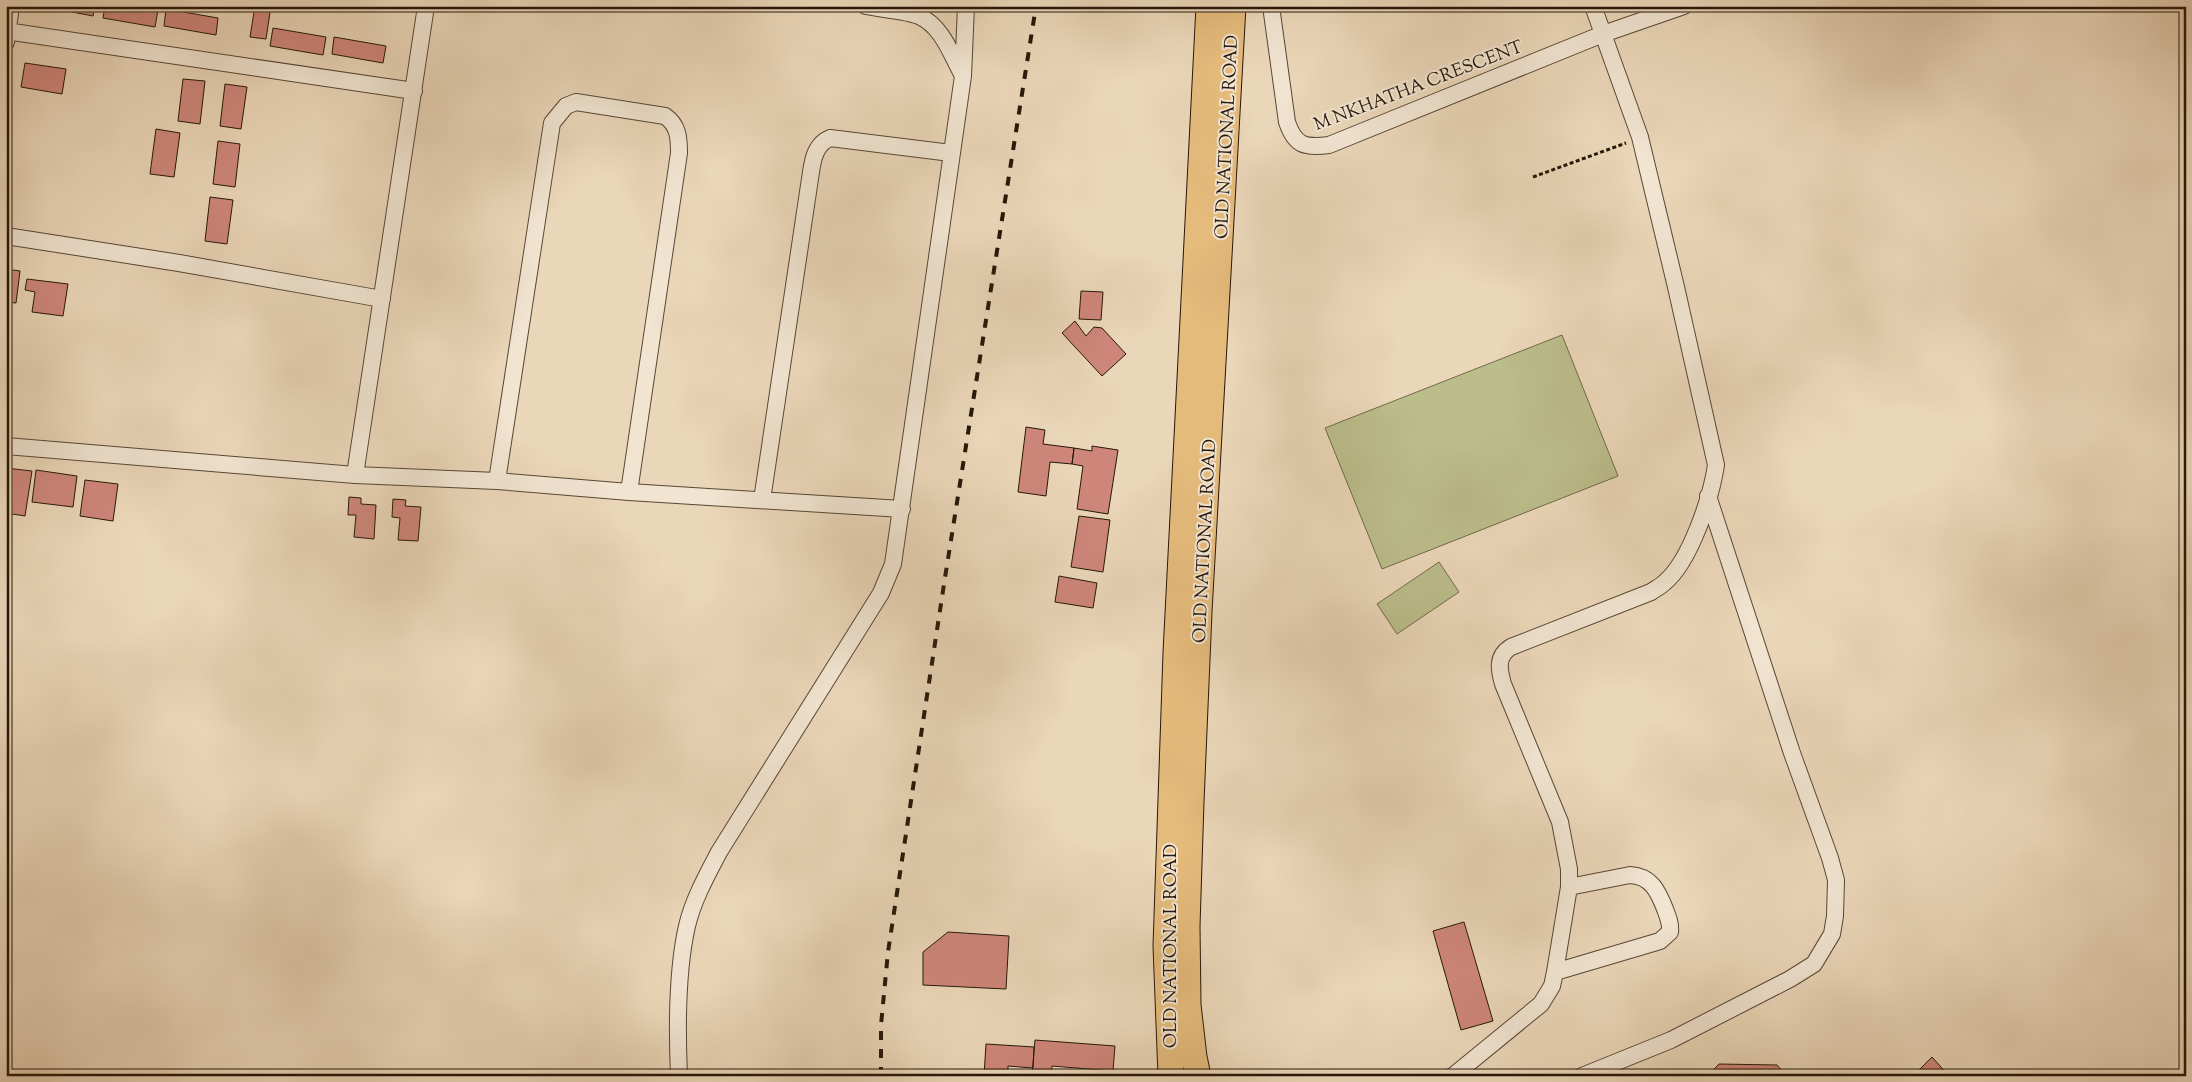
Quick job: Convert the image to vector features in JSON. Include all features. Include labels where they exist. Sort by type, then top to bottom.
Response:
[{"type":"main road","name":"OLD NATIONAL ROAD","points":[[1171,1076],[1166,946],[1176,662],[1209,6]]},
{"type":"main road","name":"OLD NATIONAL ROAD","points":[[1198,1076],[1188,1005],[1187,926],[1191,802],[1199,612],[1233,6]]},
{"type":"street","points":[[11,6],[7,35],[414,91]]},
{"type":"street","points":[[355,474],[426,6]]},
{"type":"street","points":[[866,6],[918,15],[934,25],[945,41],[963,76]]},
{"type":"street","points":[[679,1076],[681,976],[687,925],[701,886],[719,852],[882,593],[893,564],[950,153],[963,76],[966,6]]},
{"type":"street","name":"M NKHATHA CRESCENT","points":[[1271,6],[1287,122],[1292,135],[1299,144],[1315,147],[1329,145],[1603,34],[1684,6]]},
{"type":"street","points":[[1452,1076],[1541,1004],[1552,986],[1569,887],[1566,847],[1560,822],[1503,684],[1499,663],[1505,651],[1511,647],[1651,592],[1665,583],[1683,558],[1708,496],[1716,466],[1640,137],[1593,6]]},
{"type":"street","points":[[497,481],[552,123],[566,106],[576,102],[665,116],[674,122],[679,139],[679,153],[629,492]]},
{"type":"street","points":[[762,500],[813,159],[820,144],[830,138],[950,153]]},
{"type":"street","points":[[6,236],[179,263],[382,299]]},
{"type":"street","points":[[6,446],[355,474],[497,481],[629,492],[902,509]]},
{"type":"street","points":[[1582,1076],[1671,1040],[1790,980],[1814,964],[1832,934],[1835,916],[1836,880],[1832,865],[1792,753],[1708,496]]},
{"type":"street","points":[[1555,972],[1660,941],[1670,932],[1670,924],[1658,892],[1640,876],[1630,875],[1569,887]]},
{"type":"path","points":[[1533,178],[1640,137]]},
{"type":"green space","points":[[1562,335],[1618,476],[1382,569],[1325,428]]},
{"type":"green space","points":[[1439,562],[1459,592],[1397,634],[1377,604]]},
{"type":"building","points":[[41,6],[95,6],[93,16]]},
{"type":"building","points":[[105,6],[137,6],[158,10],[155,27],[103,18]]},
{"type":"building","points":[[255,6],[271,6],[266,39],[250,37]]},
{"type":"building","points":[[166,9],[218,18],[216,35],[164,26]]},
{"type":"building","points":[[273,28],[326,37],[323,55],[270,46]]},
{"type":"building","points":[[334,37],[386,46],[383,63],[332,54]]},
{"type":"building","points":[[25,63],[66,69],[62,94],[21,87]]},
{"type":"building","points":[[183,79],[205,81],[200,124],[178,121]]},
{"type":"building","points":[[225,84],[247,87],[241,129],[220,126]]},
{"type":"building","points":[[156,129],[180,133],[174,177],[150,174]]},
{"type":"building","points":[[218,141],[240,144],[235,187],[213,184]]},
{"type":"building","points":[[210,197],[233,200],[227,244],[205,241]]},
{"type":"building","points":[[6,269],[20,271],[16,303],[6,302]]},
{"type":"building","points":[[27,279],[68,284],[63,316],[32,312],[35,292],[25,290]]},
{"type":"building","points":[[1081,291],[1103,292],[1101,320],[1079,319]]},
{"type":"building","points":[[1075,321],[1086,336],[1094,327],[1102,328],[1126,354],[1102,376],[1062,333]]},
{"type":"building","points":[[1026,427],[1045,430],[1043,444],[1074,448],[1072,464],[1050,462],[1046,496],[1018,492]]},
{"type":"building","points":[[1092,446],[1118,450],[1108,514],[1077,509],[1083,466],[1072,464],[1074,448],[1092,451]]},
{"type":"building","points":[[6,468],[32,471],[25,516],[6,513]]},
{"type":"building","points":[[36,470],[77,476],[73,507],[32,502]]},
{"type":"building","points":[[85,480],[118,484],[113,521],[80,516]]},
{"type":"building","points":[[349,497],[361,498],[361,504],[376,505],[374,539],[354,537],[356,515],[348,515]]},
{"type":"building","points":[[393,499],[406,500],[405,506],[421,507],[418,541],[398,540],[400,518],[392,517]]},
{"type":"building","points":[[1079,516],[1110,520],[1103,572],[1071,567]]},
{"type":"building","points":[[1059,576],[1097,583],[1093,608],[1055,602]]},
{"type":"building","points":[[1464,922],[1493,1021],[1461,1030],[1433,931]]},
{"type":"building","points":[[948,932],[1009,936],[1006,989],[923,985],[923,952]]},
{"type":"building","points":[[1035,1040],[1115,1046],[1113,1071],[1052,1066],[1051,1076],[1032,1076]]},
{"type":"building","points":[[986,1044],[1034,1047],[1033,1068],[1008,1066],[1008,1076],[984,1076]]},
{"type":"building","points":[[1932,1057],[1949,1076],[1913,1076]]},
{"type":"building","points":[[1719,1064],[1777,1065],[1786,1076],[1708,1076]]},
{"type":"railway","points":[[881,1076],[881,1025],[888,952],[944,584],[1036,6]]}]
